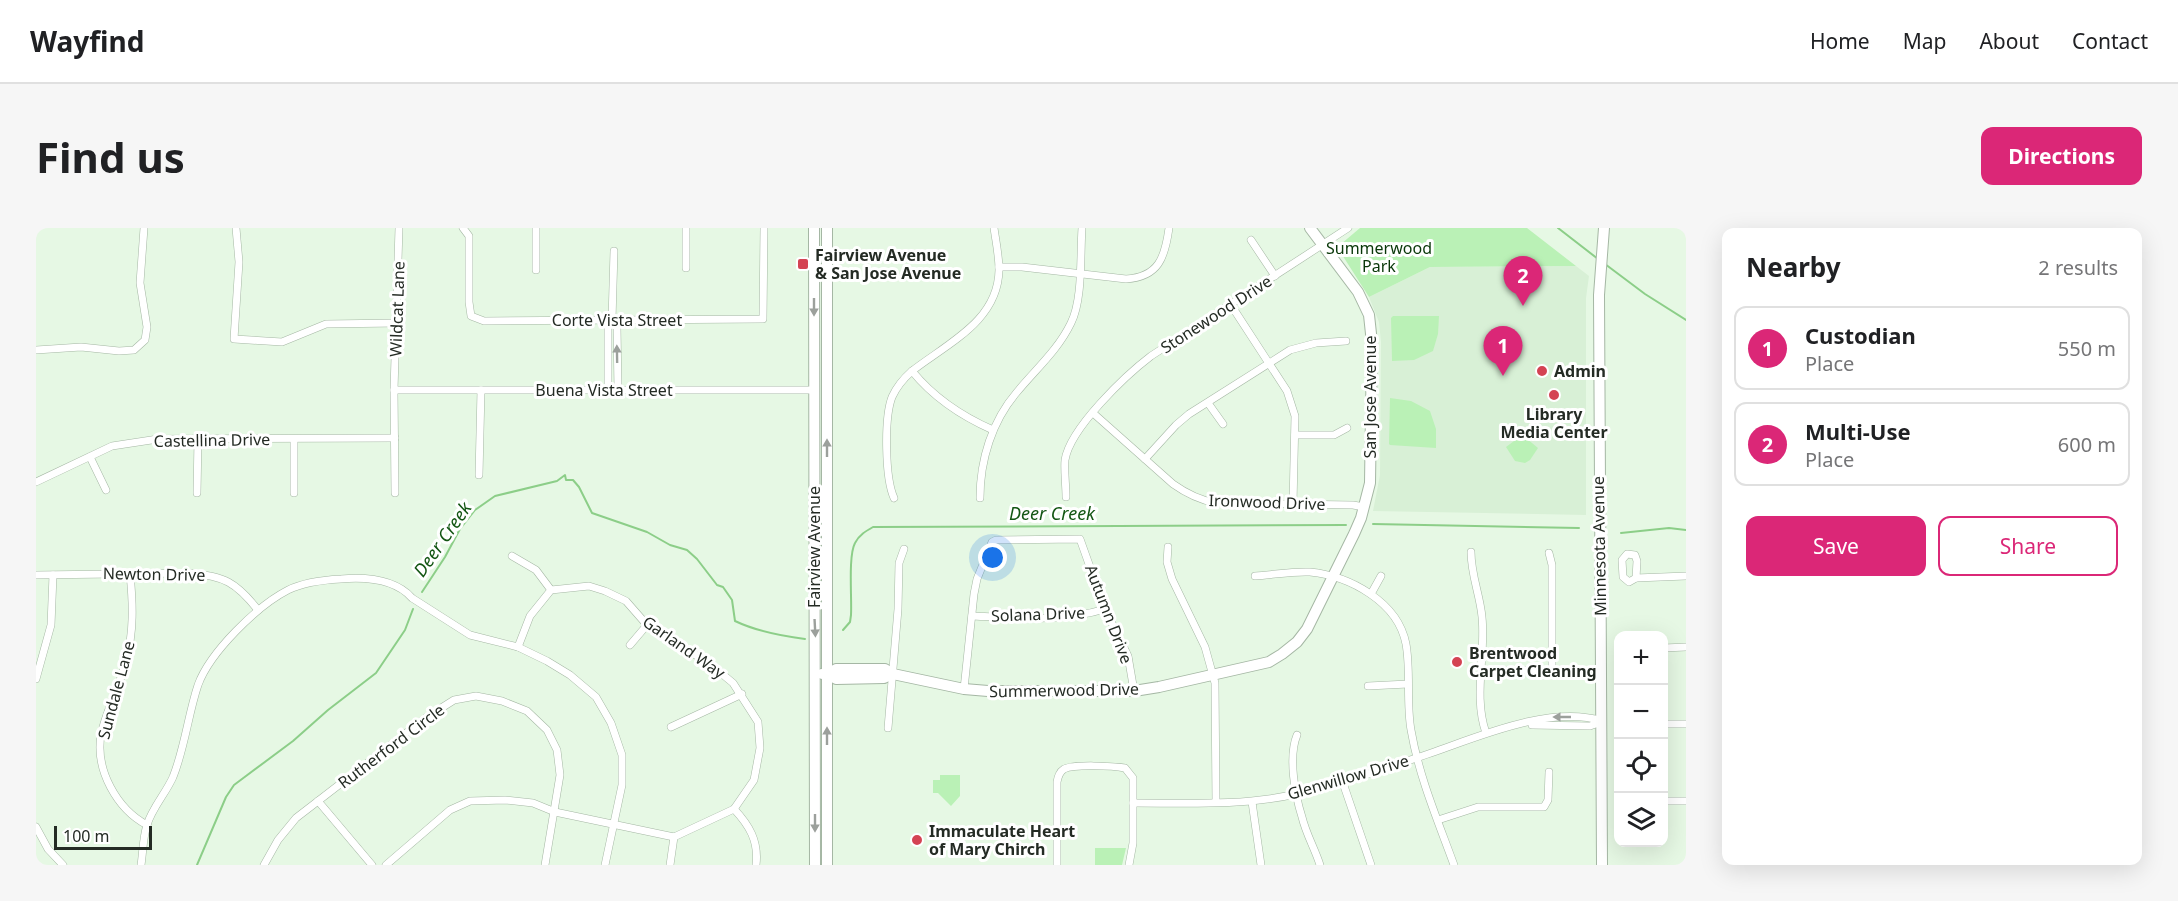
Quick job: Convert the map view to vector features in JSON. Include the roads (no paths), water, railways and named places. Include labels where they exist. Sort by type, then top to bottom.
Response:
[{"type":"street","points":[[36,350],[81,347],[119,351],[134,350],[145,340],[147,327],[140,283],[144,228]]},
{"type":"street","points":[[236,228],[239,262],[234,339],[282,342],[326,324],[397,323]]},
{"type":"street","name":"Wildcat Lane","points":[[395,493],[394,390],[399,228]]},
{"type":"street","name":"Corte Vista Street","points":[[463,228],[469,236],[471,316],[484,321],[763,319],[764,228]]},
{"type":"street","points":[[536,228],[536,270]]},
{"type":"street","points":[[686,228],[686,268]]},
{"type":"street","name":"Fairview Avenue","points":[[814,228],[815,865]]},
{"type":"street","name":"Fairview Avenue","points":[[827,228],[827,865]]},
{"type":"street","points":[[894,498],[889,486],[887,422],[889,405],[895,391],[912,371],[980,320],[992,303],[996,292],[999,267],[994,228]]},
{"type":"street","points":[[980,498],[982,470],[993,430],[1015,393],[1054,350],[1072,322],[1076,303],[1082,228]]},
{"type":"street","points":[[999,267],[1022,267],[1137,279],[1158,266],[1164,255],[1169,228]]},
{"type":"street","name":"San Jose Avenue","points":[[1310,228],[1358,292],[1369,315],[1372,343],[1370,483],[1361,518],[1333,577]]},
{"type":"street","name":"Stonewood Drive","points":[[1066,497],[1065,460],[1076,434],[1137,367],[1348,228]]},
{"type":"street","name":"Minnesota Avenue","points":[[1602,865],[1598,501],[1600,273],[1604,228]]},
{"type":"street","points":[[1251,240],[1275,276]]},
{"type":"street","points":[[608,390],[608,328],[612,320],[614,251]]},
{"type":"street","points":[[1231,305],[1287,391],[1292,403],[1295,416],[1293,504]]},
{"type":"street","points":[[612,320],[617,327],[618,390]]},
{"type":"street","points":[[1145,459],[1176,425],[1290,350],[1302,345],[1346,341]]},
{"type":"street","points":[[912,371],[945,403],[974,422],[993,430]]},
{"type":"street","name":"Buena Vista Street","points":[[394,390],[814,390]]},
{"type":"street","points":[[479,475],[481,390]]},
{"type":"street","points":[[1208,403],[1222,424]]},
{"type":"street","name":"Ironwood Drive","points":[[1094,413],[1173,484],[1186,494],[1202,500],[1216,503],[1364,507]]},
{"type":"street","points":[[1294,435],[1334,435],[1347,429]]},
{"type":"street","name":"Castellina Drive","points":[[36,482],[112,446],[158,439],[395,438]]},
{"type":"street","points":[[197,493],[198,439]]},
{"type":"street","points":[[294,439],[294,493]]},
{"type":"street","points":[[90,457],[106,490]]},
{"type":"street","name":"Autumn Drive","points":[[972,616],[977,579],[992,543],[996,540],[1080,539],[1105,609],[1128,656],[1134,691]]},
{"type":"street","points":[[1168,547],[1167,562],[1172,579],[1205,647],[1214,675],[1216,802]]},
{"type":"street","points":[[888,728],[898,609],[899,563],[904,549]]},
{"type":"street","points":[[1471,552],[1471,567],[1483,618],[1481,709],[1486,733]]},
{"type":"street","points":[[1482,670],[1552,670],[1550,553]]},
{"type":"street","points":[[512,556],[536,570],[551,590],[530,616],[518,647]]},
{"type":"street","points":[[1255,576],[1305,572],[1333,577],[1371,594],[1389,610],[1401,630],[1406,645],[1410,723],[1417,757],[1454,865]]},
{"type":"street","name":"Newton Drive","points":[[36,575],[189,573],[213,575],[233,584],[258,610]]},
{"type":"street","name":"Sundale Lane","points":[[130,574],[134,616],[126,662],[101,736],[101,756],[106,776],[122,807],[147,825]]},
{"type":"street","points":[[36,679],[51,625],[53,575]]},
{"type":"street","points":[[1371,594],[1382,576]]},
{"type":"street","points":[[1636,578],[1686,576]]},
{"type":"street","name":"Summerwood Drive","points":[[815,674],[827,674],[836,669],[885,669],[893,674],[964,689],[1134,691],[1269,662],[1291,648],[1307,629],[1333,577]]},
{"type":"street","points":[[141,865],[147,825],[172,778],[185,739],[199,683],[219,650],[258,610],[288,590],[317,580],[348,578],[373,579],[397,586],[470,635],[518,647],[547,661],[570,675],[596,697],[611,723],[622,755],[622,785],[605,865]]},
{"type":"street","name":"Garland Way","points":[[551,590],[589,586],[626,601],[647,625],[710,664],[733,683],[758,722],[760,748],[754,780],[734,809]]},
{"type":"street","name":"Solana Drive","points":[[972,616],[1015,618],[1084,616],[1105,609]]},
{"type":"street","points":[[964,689],[972,616]]},
{"type":"street","points":[[630,645],[647,625]]},
{"type":"street","points":[[1668,648],[1686,647]]},
{"type":"street","points":[[1368,686],[1408,684]]},
{"type":"street","points":[[671,727],[742,694]]},
{"type":"street","name":"Rutherford Circle","points":[[264,865],[278,840],[290,825],[318,801],[454,699],[476,696],[502,701],[527,711],[547,730],[557,750],[560,775],[545,865]]},
{"type":"street","name":"Glenwillow Drive","points":[[1133,803],[1252,802],[1343,783],[1486,733],[1523,724],[1590,726],[1602,721]]},
{"type":"street","points":[[1668,724],[1686,724]]},
{"type":"street","points":[[1297,735],[1292,753],[1297,794],[1302,818],[1320,865]]},
{"type":"street","points":[[1057,865],[1057,782],[1063,770],[1075,767],[1125,768],[1133,778],[1133,843],[1129,865]]},
{"type":"street","points":[[1438,820],[1478,807],[1544,807],[1548,800],[1549,772]]},
{"type":"street","points":[[1343,783],[1371,865]]},
{"type":"street","points":[[386,865],[450,810],[470,801],[505,800],[533,802],[555,812],[674,837],[734,809],[747,824],[755,839],[756,865]]},
{"type":"street","points":[[318,801],[372,865]]},
{"type":"street","points":[[1668,801],[1686,801]]},
{"type":"street","points":[[1252,802],[1261,865]]},
{"type":"street","points":[[36,827],[48,849],[63,865]]},
{"type":"street","points":[[670,865],[674,837]]},
{"type":"waterway","points":[[1558,228],[1598,259]]},
{"type":"waterway","points":[[1605,264],[1645,294],[1686,320]]},
{"type":"waterway","name":"Deer Creek","points":[[422,592],[460,529],[475,510],[495,496],[557,481],[565,475],[566,480],[573,480],[579,487],[592,513],[647,532],[670,545],[687,550],[717,585],[723,587],[732,600],[735,621],[769,633],[805,639]]},
{"type":"waterway","name":"Deer Creek","points":[[1373,524],[1579,528]]},
{"type":"waterway","name":"Deer Creek","points":[[843,630],[850,622],[851,615],[853,549],[859,538],[873,527],[1346,525]]},
{"type":"waterway","name":"Deer Creek","points":[[1621,533],[1669,528],[1686,530]]},
{"type":"waterway","name":"Deer Creek","points":[[197,865],[226,797],[234,785],[293,741],[376,673],[405,630],[413,609]]},
{"type":"place","name":"Fairview Avenue & San Jose Avenue","points":[[803,264]]},
{"type":"place","name":"Multi-Use","points":[[1523,306]]},
{"type":"place","name":"Admin","points":[[1542,371]]},
{"type":"place","name":"Custodian","points":[[1503,376]]},
{"type":"place","name":"Library Media Center","points":[[1554,395]]},
{"type":"place","name":"Brentwood Carpet Cleaning","points":[[1457,662]]},
{"type":"place","name":"Immaculate Heart of Mary Chirch","points":[[917,840]]},
{"type":"park label","name":"Summerwood Park","points":[[1379,257]]}]
